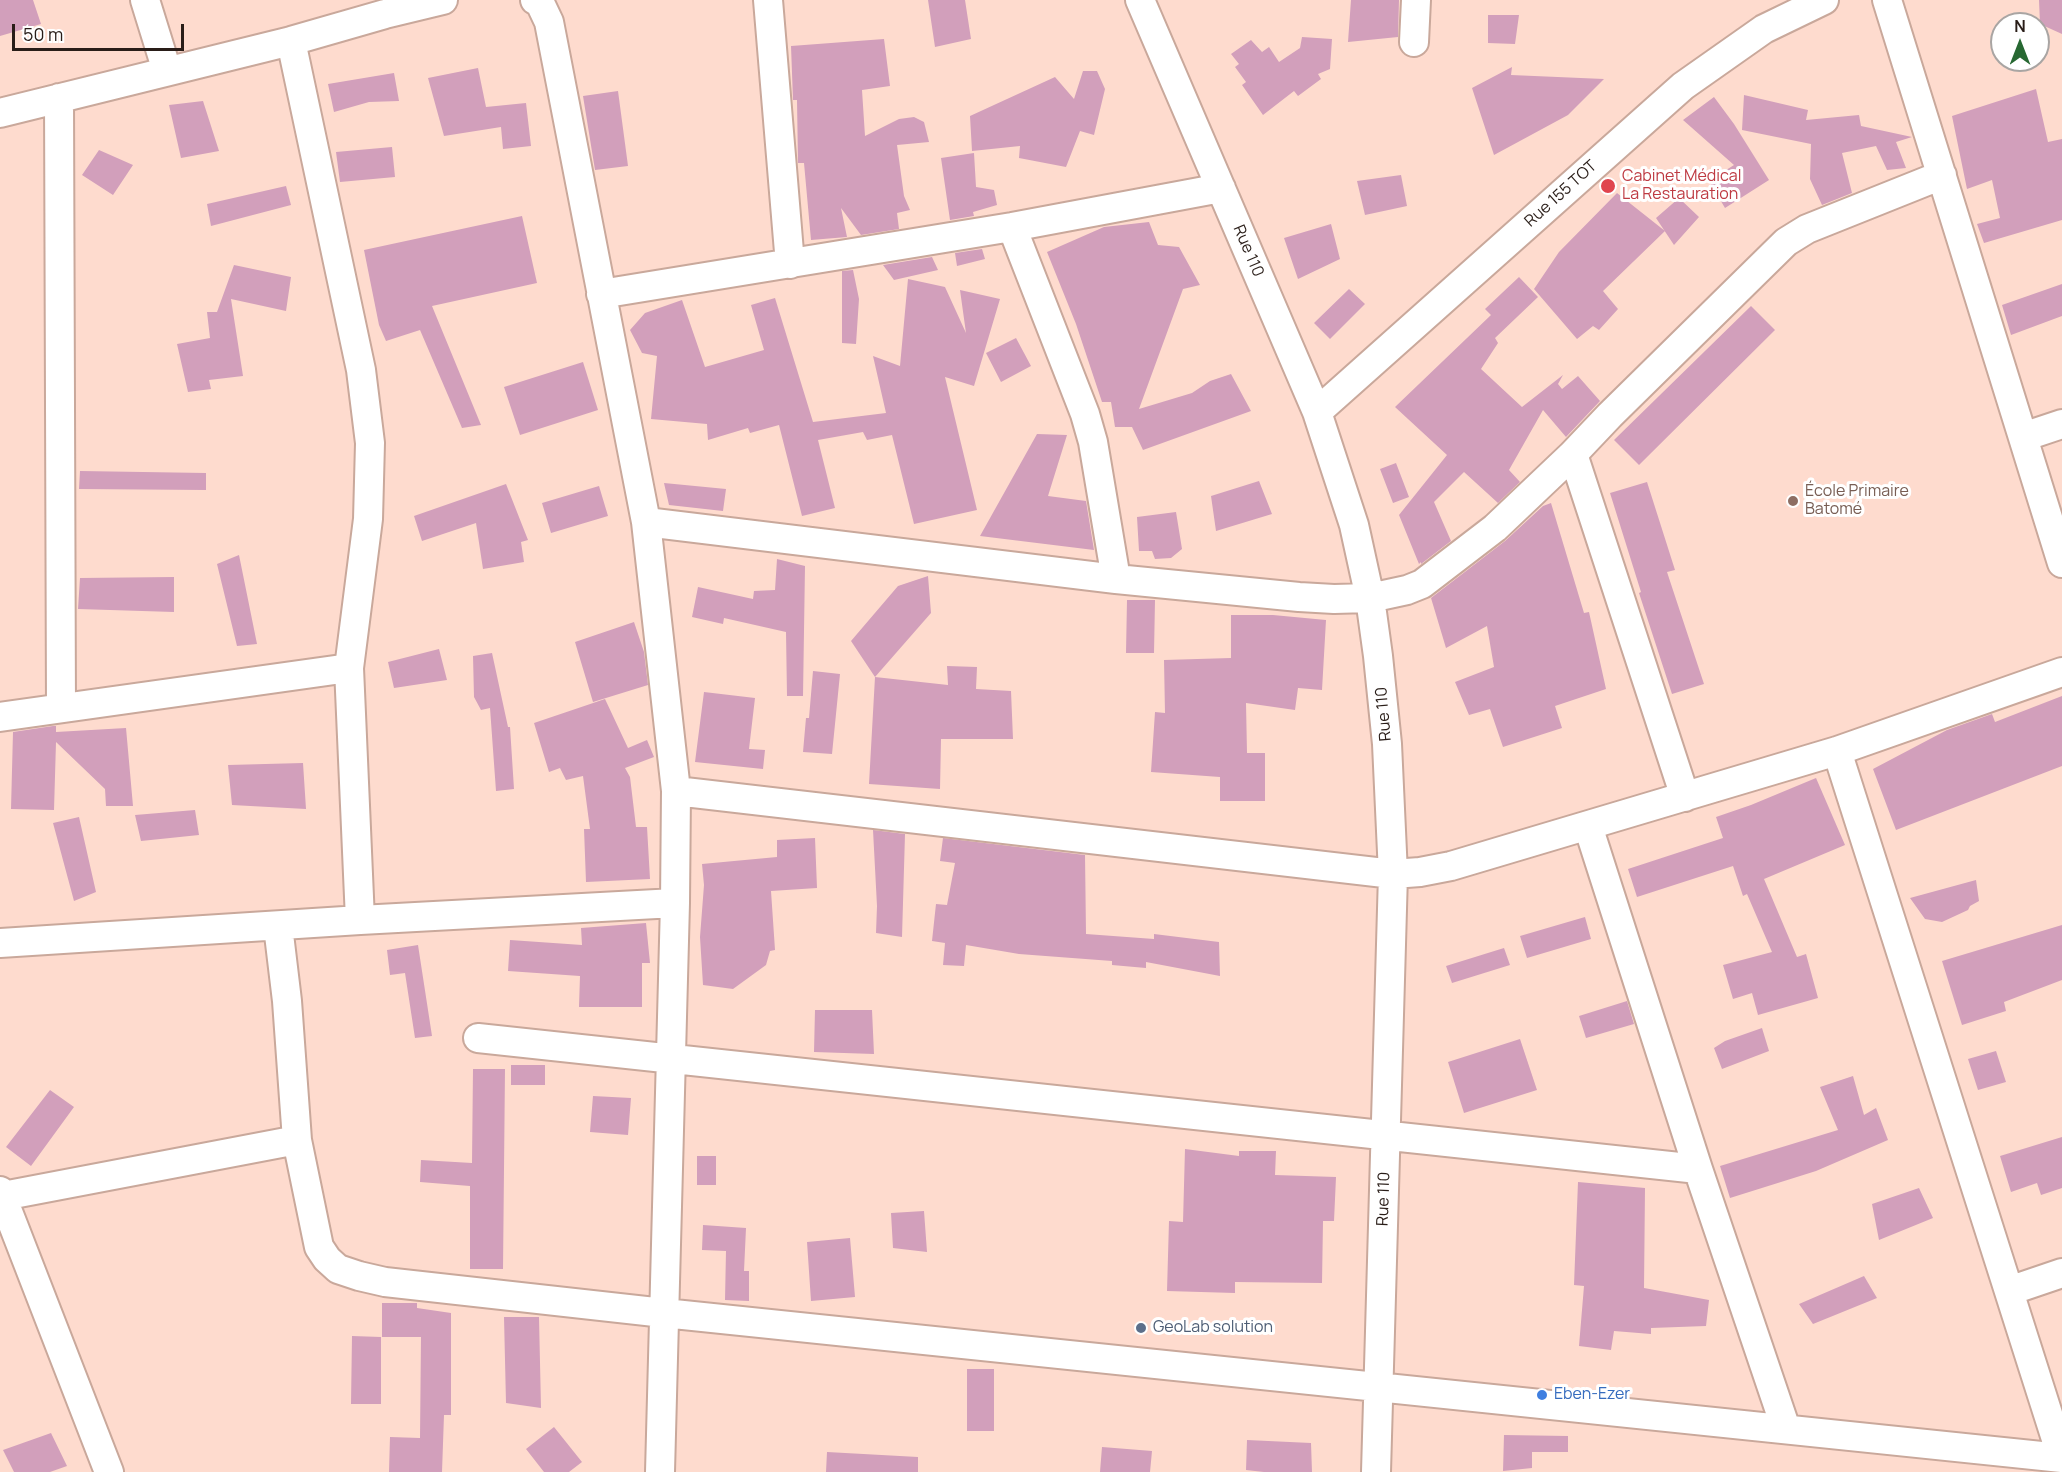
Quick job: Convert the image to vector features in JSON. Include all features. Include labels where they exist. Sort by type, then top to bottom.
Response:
[{"type":"street","points":[[145,0],[167,71]]},
{"type":"street","points":[[0,113],[291,40],[382,7],[443,0]]},
{"type":"street","points":[[535,0],[540,3],[549,22],[646,522],[675,791],[675,903],[660,1472]]},
{"type":"street","points":[[768,0],[790,264]]},
{"type":"street","name":"Rue 110","points":[[1140,0],[1317,412],[1354,525],[1370,598],[1387,744],[1393,874],[1376,1472]]},
{"type":"street","points":[[1414,42],[1416,0]]},
{"type":"street","name":"Rue 155 TOT","points":[[1317,412],[1683,86],[1764,29],[1824,0]]},
{"type":"street","points":[[1887,0],[2062,563]]},
{"type":"street","points":[[291,40],[361,370],[370,443],[368,519],[349,668],[360,920]]},
{"type":"street","points":[[59,98],[61,708]]},
{"type":"street","points":[[646,522],[1116,579],[1299,597],[1370,598],[1407,590],[1422,584],[1495,528],[1574,454],[1610,415],[1786,242],[1806,229],[1942,176]]},
{"type":"street","points":[[600,294],[1012,227],[1221,189]]},
{"type":"street","points":[[1012,227],[1085,414],[1093,442],[1116,579]]},
{"type":"street","points":[[2023,437],[2062,424]]},
{"type":"street","points":[[1574,454],[1685,797]]},
{"type":"street","points":[[0,717],[349,668]]},
{"type":"street","points":[[675,791],[1393,874],[1451,866],[1685,797],[1837,751],[2062,672]]},
{"type":"street","points":[[278,926],[287,1001],[297,1140],[319,1247],[338,1269],[385,1282],[664,1313],[2062,1458],[1837,751]]},
{"type":"street","points":[[1588,826],[1698,1169],[1786,1430]]},
{"type":"street","points":[[0,943],[675,903]]},
{"type":"street","points":[[478,1038],[1698,1169]]},
{"type":"street","points":[[109,1472],[1,1193],[297,1140]]},
{"type":"street","points":[[2008,1291],[2062,1273]]},
{"type":"building","points":[[0,0],[33,0],[41,24],[0,36]]},
{"type":"building","points":[[928,0],[965,0],[971,39],[935,47]]},
{"type":"building","points":[[1351,0],[1399,0],[1398,37],[1348,42]]},
{"type":"building","points":[[2039,0],[2062,0],[2062,34],[2050,29],[2050,12],[2040,12]]},
{"type":"building","points":[[1488,15],[1519,15],[1515,44],[1488,43]]},
{"type":"building","points":[[1302,37],[1332,39],[1330,69],[1318,74],[1321,79],[1298,96],[1294,91],[1263,115],[1242,85],[1246,82],[1235,67],[1239,64],[1231,54],[1251,40],[1262,52],[1269,47],[1279,62],[1300,48]]},
{"type":"building","points":[[884,39],[890,86],[862,90],[865,136],[899,119],[914,117],[924,122],[929,142],[897,145],[904,196],[910,210],[897,213],[899,229],[861,235],[841,208],[847,237],[811,240],[804,163],[798,163],[797,100],[793,100],[791,46]]},
{"type":"building","points":[[1512,67],[1511,75],[1604,79],[1568,115],[1494,155],[1472,88]]},
{"type":"building","points":[[478,68],[486,107],[526,103],[531,146],[503,149],[501,127],[444,136],[428,78]]},
{"type":"building","points":[[1083,71],[1097,71],[1105,89],[1094,135],[1080,131],[1066,167],[1019,158],[1020,146],[972,151],[970,116],[1055,77],[1074,99]]},
{"type":"building","points":[[394,73],[399,101],[369,102],[334,112],[328,84]]},
{"type":"building","points":[[2036,89],[2048,142],[2062,139],[2062,220],[1984,243],[1977,224],[2000,218],[1992,180],[1967,189],[1952,116]]},
{"type":"building","points":[[618,91],[628,166],[595,170],[583,96]]},
{"type":"building","points":[[1744,95],[1808,110],[1806,120],[1859,115],[1861,126],[1912,137],[1896,142],[1906,168],[1887,170],[1876,146],[1842,153],[1852,193],[1822,205],[1810,179],[1811,144],[1742,130]]},
{"type":"building","points":[[1714,97],[1769,180],[1725,208],[1709,181],[1734,165],[1683,120]]},
{"type":"building","points":[[203,101],[219,151],[181,158],[169,105]]},
{"type":"building","points":[[392,147],[395,177],[340,182],[336,152]]},
{"type":"building","points":[[99,150],[133,165],[113,195],[82,175]]},
{"type":"building","points":[[974,153],[976,187],[994,190],[997,205],[973,212],[974,216],[950,220],[941,158]]},
{"type":"building","points":[[1401,175],[1407,206],[1365,215],[1357,181]]},
{"type":"building","points":[[286,186],[291,205],[211,226],[207,204]]},
{"type":"building","points":[[1617,193],[1665,231],[1603,291],[1618,309],[1599,330],[1593,326],[1577,339],[1534,289],[1559,252]]},
{"type":"building","points":[[1679,198],[1699,217],[1674,245],[1656,218]]},
{"type":"building","points":[[522,216],[537,283],[432,306],[481,425],[462,428],[420,330],[386,341],[379,325],[364,250]]},
{"type":"building","points":[[1149,222],[1158,245],[1179,247],[1200,285],[1183,289],[1139,409],[1192,393],[1210,381],[1231,374],[1251,411],[1143,450],[1132,427],[1115,427],[1111,402],[1102,402],[1076,324],[1047,252],[1104,227]]},
{"type":"building","points":[[1331,224],[1340,259],[1298,279],[1284,238]]},
{"type":"building","points":[[982,249],[985,259],[957,266],[955,253]]},
{"type":"building","points":[[932,257],[938,270],[894,280],[883,265]]},
{"type":"building","points":[[234,265],[291,277],[286,311],[231,299],[243,376],[209,380],[211,389],[188,392],[177,344],[210,338],[207,312],[217,312]]},
{"type":"building","points":[[853,270],[859,299],[856,344],[842,343],[842,271]]},
{"type":"building","points":[[1519,277],[1538,297],[1495,338],[1498,343],[1481,369],[1522,407],[1563,375],[1558,384],[1562,389],[1578,376],[1600,401],[1566,437],[1543,410],[1509,470],[1520,482],[1498,503],[1464,472],[1434,502],[1451,541],[1419,564],[1399,515],[1447,455],[1395,407],[1491,315],[1485,309]]},
{"type":"building","points":[[908,279],[945,287],[966,333],[960,290],[1000,299],[974,386],[945,377],[977,510],[914,524],[892,435],[867,440],[863,432],[818,440],[835,508],[802,516],[779,425],[750,433],[748,428],[708,440],[707,424],[651,419],[657,356],[642,353],[630,330],[645,313],[682,300],[705,367],[764,350],[751,305],[775,298],[813,422],[886,413],[873,356],[900,366]]},
{"type":"building","points":[[2062,284],[2062,316],[2011,335],[2002,305]]},
{"type":"building","points":[[1349,289],[1365,304],[1330,339],[1314,323]]},
{"type":"building","points":[[1751,306],[1775,330],[1639,465],[1614,440]]},
{"type":"building","points":[[1016,338],[1031,366],[1001,382],[986,353]]},
{"type":"building","points":[[583,362],[598,410],[520,435],[504,387]]},
{"type":"building","points":[[1037,434],[1067,435],[1048,496],[1086,501],[1094,550],[980,536]]},
{"type":"building","points":[[1396,463],[1409,497],[1393,503],[1380,469]]},
{"type":"building","points":[[80,471],[206,473],[206,490],[79,489]]},
{"type":"building","points":[[1259,481],[1272,514],[1216,531],[1211,496]]},
{"type":"building","points":[[1647,482],[1675,570],[1667,572],[1704,684],[1672,694],[1610,493]]},
{"type":"building","points":[[664,483],[726,489],[723,511],[669,505]]},
{"type":"building","points":[[506,484],[528,540],[521,542],[524,562],[483,569],[476,523],[422,541],[414,516]]},
{"type":"building","points":[[599,486],[608,516],[551,533],[542,503]]},
{"type":"building","points":[[1551,503],[1584,613],[1589,612],[1606,689],[1555,706],[1562,728],[1503,747],[1490,709],[1469,715],[1455,682],[1494,667],[1487,626],[1446,648],[1431,598],[1505,541],[1543,506]]},
{"type":"building","points":[[1176,512],[1182,549],[1171,558],[1155,559],[1152,551],[1139,551],[1137,517]]},
{"type":"building","points":[[239,555],[257,644],[237,646],[217,564]]},
{"type":"building","points":[[777,559],[805,566],[803,696],[787,696],[786,632],[724,618],[723,624],[692,617],[698,587],[753,599],[754,591],[775,590]]},
{"type":"building","points":[[928,576],[931,613],[875,677],[851,641],[898,586]]},
{"type":"building","points":[[174,577],[174,612],[78,609],[80,578]]},
{"type":"building","points":[[1127,600],[1155,600],[1154,653],[1126,653]]},
{"type":"building","points":[[1231,615],[1273,615],[1326,620],[1322,690],[1298,688],[1295,710],[1246,703],[1247,753],[1265,753],[1265,801],[1220,801],[1220,777],[1151,772],[1155,712],[1165,713],[1164,660],[1231,658]]},
{"type":"building","points":[[634,622],[644,652],[648,685],[593,702],[575,642]]},
{"type":"building","points":[[439,649],[447,680],[394,688],[388,662]]},
{"type":"building","points":[[492,653],[508,727],[510,727],[514,789],[496,791],[490,708],[481,710],[474,697],[473,656]]},
{"type":"building","points":[[947,666],[977,667],[976,689],[1011,691],[1013,739],[941,739],[940,789],[869,784],[875,677],[948,685]]},
{"type":"building","points":[[813,671],[840,674],[832,754],[803,752]]},
{"type":"building","points":[[704,692],[755,698],[749,749],[765,750],[763,769],[695,762]]},
{"type":"building","points":[[2062,696],[2062,766],[1896,830],[1873,769],[1947,730],[1992,714],[1995,722]]},
{"type":"building","points":[[605,699],[628,748],[647,740],[654,757],[625,768],[630,777],[636,827],[647,827],[650,879],[586,882],[584,829],[590,829],[583,776],[566,780],[560,768],[549,772],[534,723]]},
{"type":"building","points":[[56,726],[56,732],[126,728],[133,806],[106,806],[105,789],[56,742],[54,810],[11,809],[13,732]]},
{"type":"building","points":[[303,763],[306,809],[232,805],[228,765]]},
{"type":"building","points":[[1816,778],[1845,845],[1764,879],[1797,957],[1806,954],[1818,998],[1758,1015],[1752,993],[1733,999],[1723,965],[1772,952],[1747,894],[1743,896],[1733,866],[1637,897],[1628,869],[1723,838],[1716,817]]},
{"type":"building","points":[[195,810],[199,835],[141,841],[135,815]]},
{"type":"building","points":[[79,817],[96,892],[74,901],[53,823]]},
{"type":"building","points":[[873,830],[905,834],[902,937],[876,933]]},
{"type":"building","points":[[815,838],[817,888],[771,891],[775,950],[770,951],[766,965],[733,989],[703,985],[700,937],[704,885],[702,864],[777,857],[777,840]]},
{"type":"building","points":[[943,838],[1085,855],[1086,934],[1154,939],[1154,934],[1219,942],[1220,976],[1146,962],[1146,968],[1112,965],[1112,961],[1019,954],[966,945],[964,966],[943,965],[945,943],[932,941],[936,904],[947,905],[955,863],[940,861]]},
{"type":"building","points":[[1976,880],[1979,901],[1970,906],[1968,910],[1942,922],[1925,919],[1910,898]]},
{"type":"building","points":[[1585,917],[1591,939],[1527,958],[1520,936]]},
{"type":"building","points":[[646,923],[650,963],[642,963],[642,1007],[579,1007],[580,976],[508,971],[510,940],[582,945],[581,928]]},
{"type":"building","points":[[2062,925],[2062,980],[2004,1002],[2006,1011],[1962,1025],[1942,961]]},
{"type":"building","points":[[418,945],[432,1036],[415,1038],[405,973],[390,975],[387,950]]},
{"type":"building","points":[[1504,948],[1510,965],[1452,983],[1446,966]]},
{"type":"building","points":[[1627,1001],[1634,1024],[1586,1038],[1579,1016]]},
{"type":"building","points":[[815,1010],[872,1010],[874,1054],[814,1052]]},
{"type":"building","points":[[1762,1028],[1769,1051],[1722,1069],[1714,1048],[1725,1041]]},
{"type":"building","points":[[1520,1039],[1537,1090],[1464,1113],[1448,1062]]},
{"type":"building","points":[[1996,1051],[2006,1082],[1978,1090],[1968,1059]]},
{"type":"building","points":[[511,1065],[545,1065],[545,1085],[511,1085]]},
{"type":"building","points":[[473,1069],[505,1069],[503,1269],[470,1269],[470,1186],[420,1182],[421,1160],[472,1163]]},
{"type":"building","points":[[1853,1076],[1864,1115],[1876,1108],[1888,1140],[1816,1171],[1730,1198],[1720,1166],[1838,1130],[1820,1087]]},
{"type":"building","points":[[50,1090],[74,1107],[31,1166],[6,1147]]},
{"type":"building","points":[[593,1096],[631,1098],[628,1135],[590,1132]]},
{"type":"building","points":[[2062,1137],[2062,1188],[2041,1195],[2037,1183],[2011,1192],[2000,1156]]},
{"type":"building","points":[[1185,1149],[1239,1156],[1239,1151],[1276,1151],[1275,1175],[1336,1177],[1334,1221],[1323,1221],[1322,1283],[1235,1282],[1235,1293],[1167,1291],[1169,1221],[1183,1222]]},
{"type":"building","points":[[697,1156],[716,1156],[716,1185],[697,1185]]},
{"type":"building","points":[[1578,1182],[1645,1188],[1644,1288],[1709,1300],[1706,1326],[1651,1328],[1651,1334],[1614,1331],[1611,1350],[1579,1346],[1584,1286],[1574,1285]]},
{"type":"building","points":[[1919,1188],[1933,1218],[1879,1240],[1872,1204]]},
{"type":"building","points":[[924,1211],[927,1252],[893,1248],[891,1213]]},
{"type":"building","points":[[703,1225],[746,1228],[744,1271],[749,1271],[749,1301],[725,1300],[726,1251],[702,1250]]},
{"type":"building","points":[[850,1238],[855,1297],[811,1301],[807,1242]]},
{"type":"building","points":[[1864,1276],[1877,1298],[1813,1324],[1799,1304]]},
{"type":"building","points":[[382,1303],[417,1303],[417,1308],[451,1313],[451,1415],[444,1415],[442,1472],[389,1472],[390,1437],[420,1438],[421,1337],[382,1337]]},
{"type":"building","points":[[504,1317],[539,1317],[541,1408],[506,1403]]},
{"type":"building","points":[[352,1336],[381,1337],[381,1404],[351,1404]]},
{"type":"building","points":[[967,1369],[994,1369],[994,1431],[967,1431]]},
{"type":"building","points":[[554,1427],[582,1462],[569,1472],[544,1472],[526,1449]]},
{"type":"building","points":[[51,1433],[67,1466],[50,1472],[14,1472],[3,1450]]},
{"type":"building","points":[[1504,1435],[1568,1436],[1568,1452],[1532,1452],[1532,1468],[1503,1471]]},
{"type":"building","points":[[1247,1440],[1311,1443],[1312,1472],[1246,1470]]},
{"type":"building","points":[[1102,1447],[1152,1451],[1150,1472],[1100,1472]]},
{"type":"building","points":[[827,1452],[918,1457],[918,1472],[826,1472]]},
{"type":"place","name":"Cabinet Médical La Restauration","points":[[1608,186]]},
{"type":"place","name":"École Primaire Batomé","points":[[1793,501]]},
{"type":"place","name":"GeoLab solution","points":[[1141,1328]]},
{"type":"place","name":"Eben-Ezer","points":[[1542,1395]]}]
